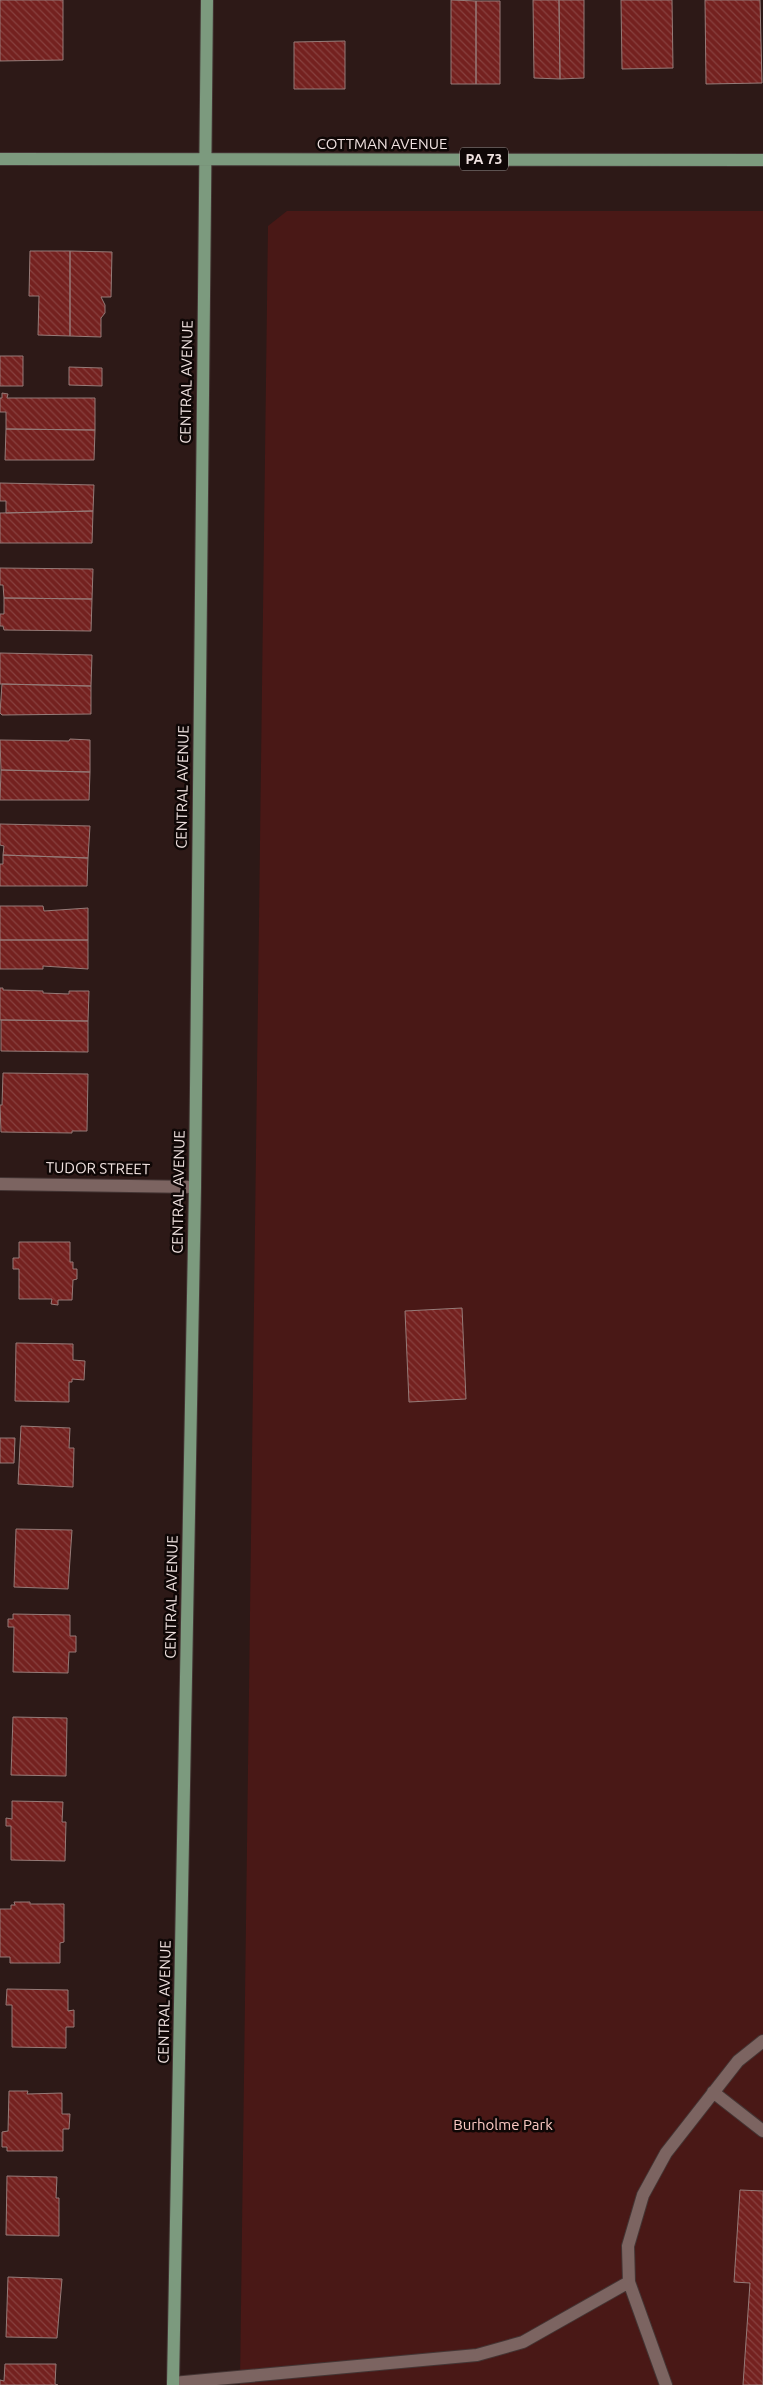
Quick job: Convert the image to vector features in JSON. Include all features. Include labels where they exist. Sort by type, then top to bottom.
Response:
[{"type":"main road","name":"CENTRAL AVENUE","points":[[173,2384],[195,1187],[207,0]]},
{"type":"main road","name":"COTTMAN AVENUE","points":[[0,159],[763,160]]},
{"type":"street","name":"TUDOR STREET","points":[[0,1184],[195,1187]]},
{"type":"street","points":[[666,2385],[629,2282],[628,2246],[642,2195],[666,2153],[738,2060],[763,2041]]},
{"type":"street","points":[[713,2092],[763,2131]]},
{"type":"street","points":[[173,2384],[477,2355],[523,2342],[629,2282]]},
{"type":"green space","name":"Burholme Park","points":[[287,211],[763,211],[763,2385],[240,2385],[268,226]]},
{"type":"building","points":[[0,0],[63,0],[63,60],[0,61]]},
{"type":"building","points":[[451,0],[476,1],[476,84],[451,84]]},
{"type":"building","points":[[533,0],[559,0],[560,79],[534,78]]},
{"type":"building","points":[[559,0],[584,0],[584,78],[560,79]]},
{"type":"building","points":[[621,0],[672,0],[673,68],[622,69]]},
{"type":"building","points":[[705,0],[760,0],[762,83],[706,84]]},
{"type":"building","points":[[476,1],[500,1],[500,84],[476,84]]},
{"type":"building","points":[[345,41],[345,89],[294,89],[294,42]]},
{"type":"building","points":[[30,251],[70,251],[70,336],[38,335],[39,296],[29,296]]},
{"type":"building","points":[[70,251],[112,252],[111,297],[101,297],[105,305],[105,313],[101,318],[101,337],[70,336]]},
{"type":"building","points":[[0,356],[23,356],[23,386],[0,386]]},
{"type":"building","points":[[69,367],[102,368],[102,386],[69,385]]},
{"type":"building","points":[[2,393],[8,394],[7,398],[95,398],[95,430],[6,429],[6,412],[0,412]]},
{"type":"building","points":[[6,429],[95,430],[94,460],[5,460]]},
{"type":"building","points":[[0,483],[94,485],[93,511],[6,513],[6,501],[0,501]]},
{"type":"building","points":[[93,511],[92,543],[0,543],[0,513]]},
{"type":"building","points":[[0,568],[93,569],[92,599],[4,598],[3,585],[0,585]]},
{"type":"building","points":[[4,598],[92,599],[91,631],[4,630],[3,626],[0,626],[0,614],[4,614]]},
{"type":"building","points":[[0,653],[92,655],[91,686],[0,684]]},
{"type":"building","points":[[2,684],[91,686],[91,714],[2,715],[0,713]]},
{"type":"building","points":[[70,739],[90,740],[90,772],[1,770],[0,740],[69,741]]},
{"type":"building","points":[[1,770],[90,772],[89,800],[0,800]]},
{"type":"building","points":[[0,824],[90,826],[88,858],[3,855],[4,846],[0,845]]},
{"type":"building","points":[[3,855],[88,858],[87,886],[0,886],[0,864],[3,864]]},
{"type":"building","points":[[0,906],[43,906],[44,911],[88,908],[88,940],[0,940]]},
{"type":"building","points":[[0,940],[88,940],[88,969],[43,966],[43,969],[0,969]]},
{"type":"building","points":[[0,988],[3,988],[3,990],[69,994],[69,991],[89,991],[88,1021],[0,1020]]},
{"type":"building","points":[[1,1020],[88,1021],[88,1052],[1,1051]]},
{"type":"building","points":[[3,1073],[88,1074],[87,1131],[72,1131],[72,1133],[1,1132],[0,1105],[2,1105]]},
{"type":"building","points":[[19,1242],[70,1242],[70,1262],[73,1262],[73,1269],[77,1269],[77,1279],[73,1280],[72,1300],[58,1300],[58,1305],[51,1304],[52,1299],[19,1299],[19,1269],[13,1269],[13,1258],[19,1258]]},
{"type":"building","points":[[462,1308],[466,1399],[409,1402],[405,1311]]},
{"type":"building","points":[[16,1343],[73,1344],[73,1360],[85,1361],[84,1380],[72,1379],[72,1382],[69,1382],[69,1402],[15,1401]]},
{"type":"building","points":[[21,1426],[70,1428],[69,1448],[74,1448],[73,1487],[18,1484]]},
{"type":"building","points":[[0,1438],[15,1438],[14,1463],[0,1463]]},
{"type":"building","points":[[16,1529],[72,1530],[68,1589],[14,1587]]},
{"type":"building","points":[[13,1614],[70,1615],[70,1636],[76,1636],[76,1652],[69,1652],[68,1673],[13,1672],[14,1627],[8,1627],[8,1619],[13,1619]]},
{"type":"building","points":[[13,1717],[67,1718],[66,1776],[11,1775]]},
{"type":"building","points":[[12,1801],[63,1802],[62,1822],[66,1822],[65,1861],[11,1860],[11,1826],[6,1826],[6,1818],[12,1819]]},
{"type":"building","points":[[14,1902],[64,1904],[64,1942],[60,1943],[60,1963],[10,1963],[10,1957],[0,1957],[0,1909],[11,1909],[11,1905],[15,1905]]},
{"type":"building","points":[[7,1989],[68,1990],[68,2011],[74,2010],[74,2027],[66,2027],[66,2048],[12,2047],[12,2005],[6,2005]]},
{"type":"building","points":[[9,2091],[28,2091],[27,2094],[62,2093],[62,2114],[70,2114],[69,2129],[63,2129],[63,2151],[7,2151],[7,2147],[2,2147],[2,2132],[8,2131]]},
{"type":"building","points":[[7,2176],[57,2177],[56,2198],[59,2198],[59,2236],[6,2235]]},
{"type":"building","points":[[740,2190],[763,2191],[763,2385],[743,2385],[750,2283],[734,2282]]},
{"type":"building","points":[[8,2277],[62,2279],[57,2338],[6,2337]]},
{"type":"building","points":[[5,2364],[56,2364],[55,2384],[58,2385],[0,2385],[0,2380],[4,2381]]}]
